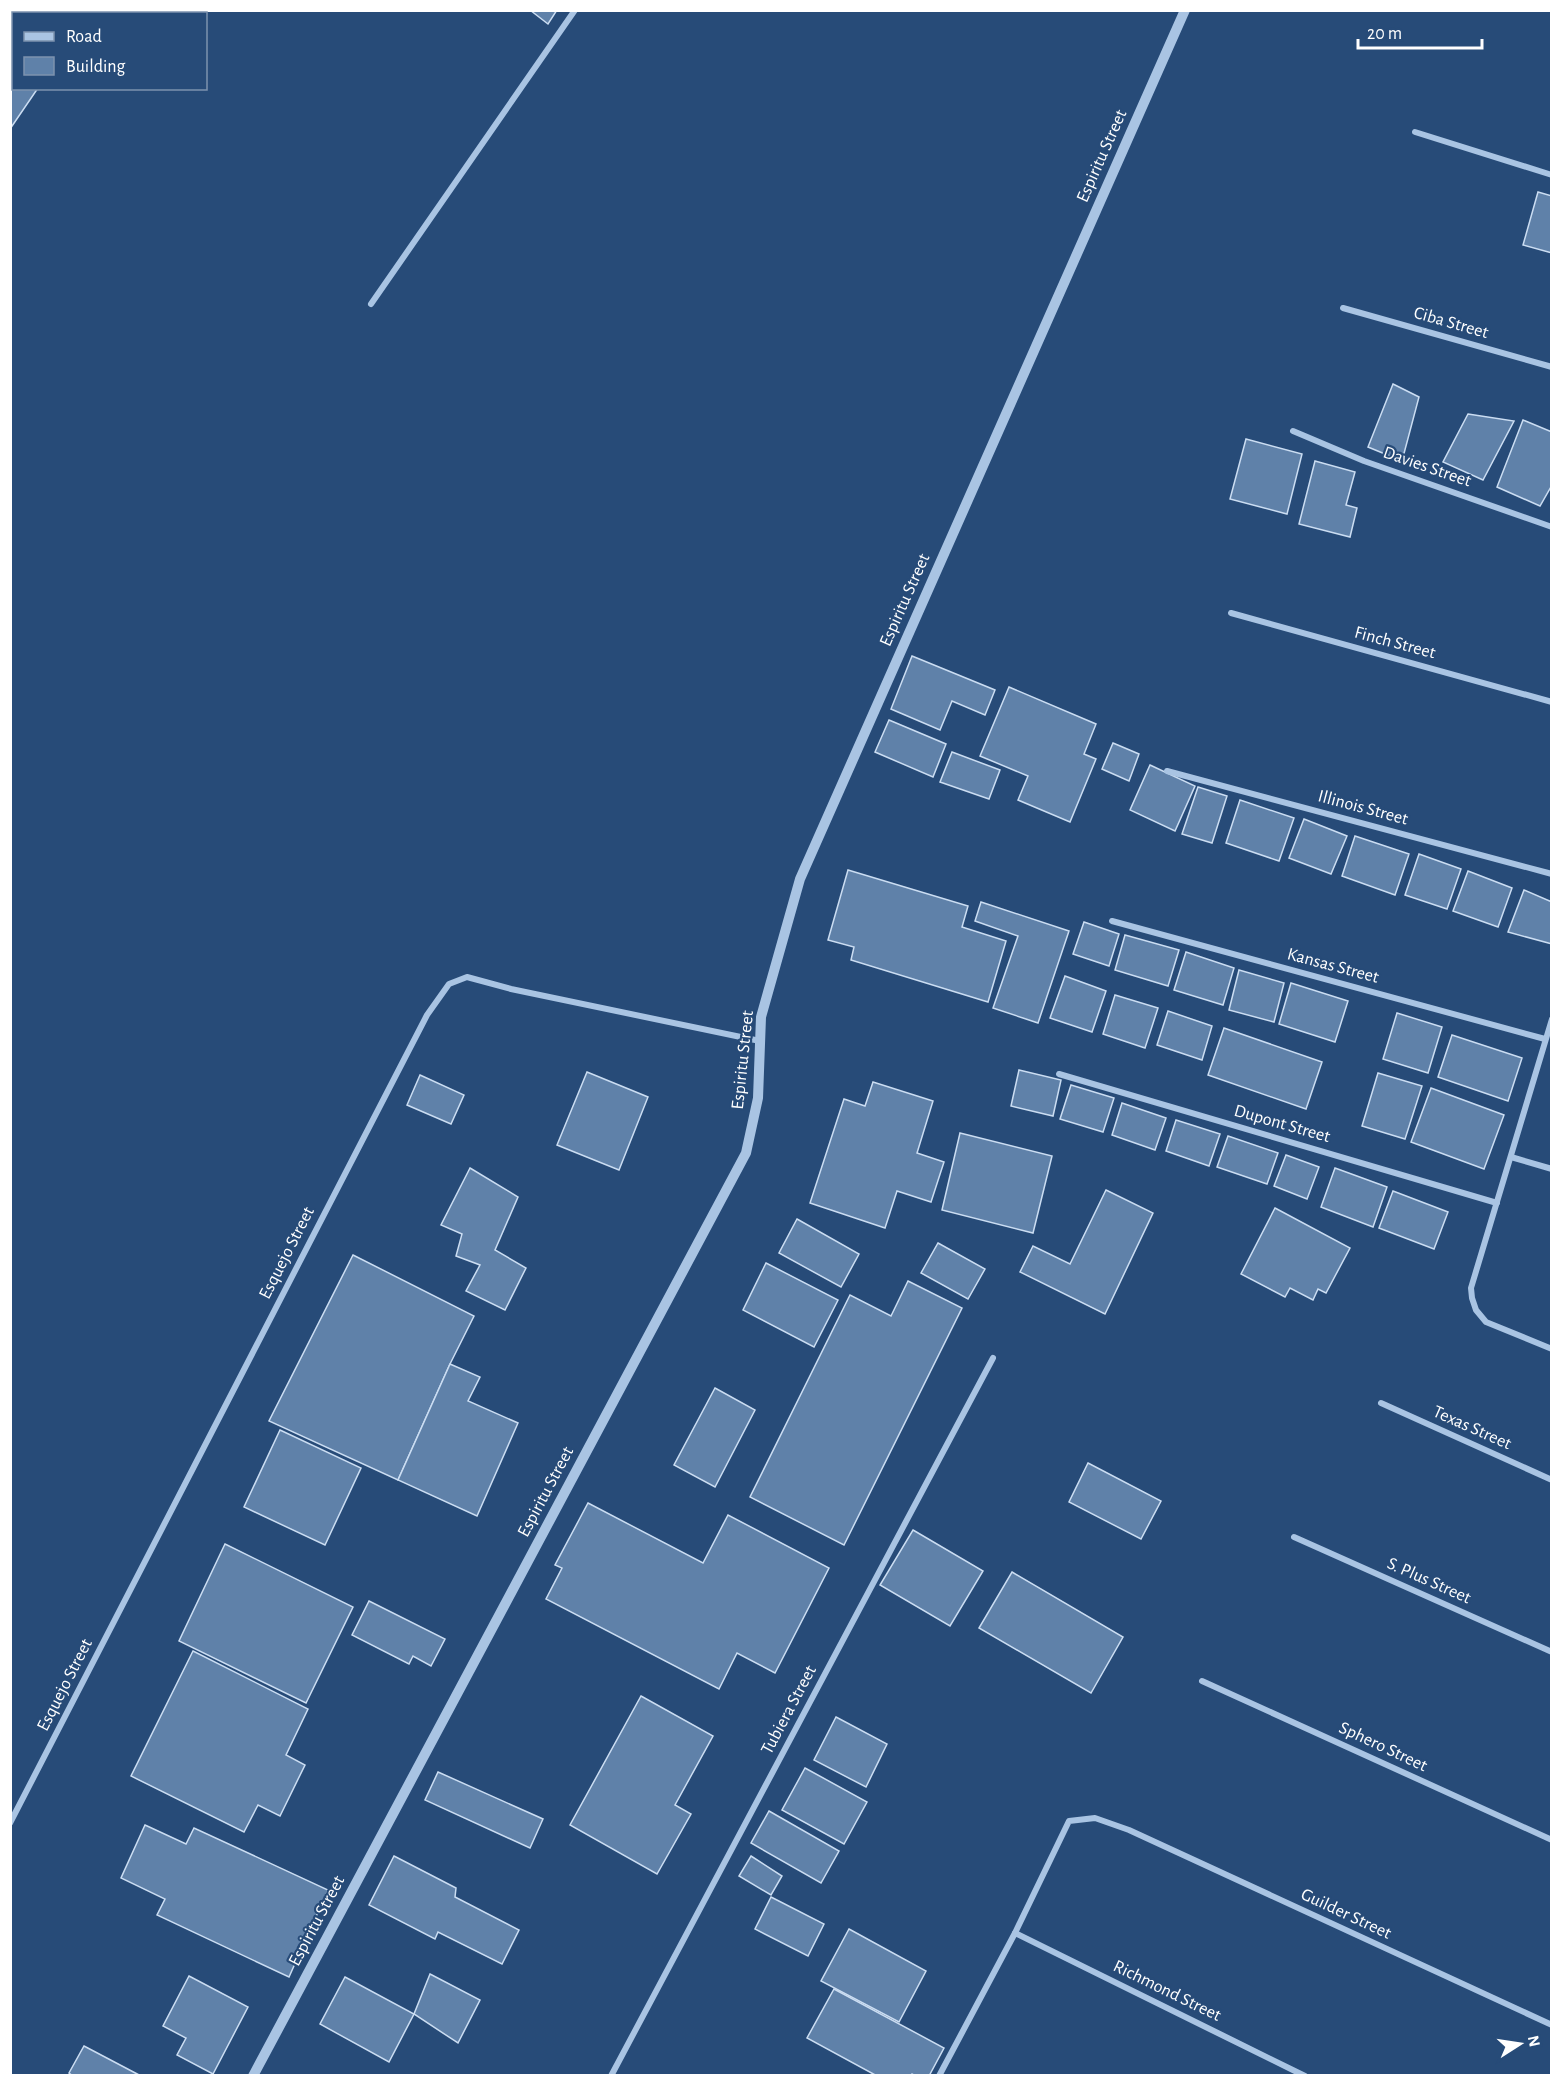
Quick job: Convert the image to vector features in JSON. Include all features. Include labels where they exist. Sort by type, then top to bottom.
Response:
[{"type":"street","points":[[371,304],[575,10]]},
{"type":"street","name":"Espiritu Street","points":[[253,2076],[746,1153],[758,1098],[761,1017],[800,879],[1185,10]]},
{"type":"street","points":[[1416,132],[1551,175]]},
{"type":"street","name":"Ciba Street","points":[[1343,308],[1551,367]]},
{"type":"street","name":"Davies Street","points":[[1293,431],[1364,461],[1551,526]]},
{"type":"street","name":"Finch Street","points":[[1231,613],[1551,702]]},
{"type":"street","name":"Illinois Street","points":[[1167,771],[1551,874]]},
{"type":"street","name":"Kansas Street","points":[[1112,921],[1545,1039]]},
{"type":"street","name":"Esquejo Street","points":[[10,1823],[427,1015],[449,984],[467,977],[511,989],[760,1041]]},
{"type":"street","points":[[1551,1019],[1471,1288],[1476,1310],[1486,1322],[1551,1349]]},
{"type":"street","name":"Dupont Street","points":[[1059,1074],[1497,1203]]},
{"type":"street","points":[[1511,1157],[1551,1169]]},
{"type":"street","name":"Tubiera Street","points":[[611,2076],[993,1358]]},
{"type":"street","name":"Texas Street","points":[[1380,1403],[1551,1480]]},
{"type":"street","name":"S. Plus Street","points":[[1294,1537],[1551,1652]]},
{"type":"street","name":"Sphero Street","points":[[1202,1680],[1551,1840]]},
{"type":"street","name":"Guilder Street","points":[[1015,1933],[1069,1821],[1095,1818],[1129,1830],[1551,2025]]},
{"type":"street","points":[[939,2076],[1015,1933]]},
{"type":"street","name":"Richmond Street","points":[[1015,1933],[1305,2076]]},
{"type":"building","points":[[10,10],[91,10],[90,12],[12,12],[12,90],[37,90],[10,129]]},
{"type":"building","points":[[530,10],[557,10],[548,24]]},
{"type":"building","points":[[1538,192],[1552,196],[1552,253],[1523,245]]},
{"type":"building","points":[[1393,384],[1419,397],[1402,461],[1368,447]]},
{"type":"building","points":[[1468,414],[1514,421],[1483,480],[1443,462]]},
{"type":"building","points":[[1523,420],[1552,432],[1552,485],[1540,506],[1497,487]]},
{"type":"building","points":[[1246,439],[1302,454],[1287,514],[1230,499]]},
{"type":"building","points":[[1315,461],[1355,472],[1346,505],[1357,508],[1350,537],[1299,524]]},
{"type":"building","points":[[912,656],[995,690],[985,715],[952,701],[940,730],[891,709]]},
{"type":"building","points":[[1009,687],[1096,724],[1084,754],[1096,759],[1070,822],[1018,800],[1028,776],[980,756]]},
{"type":"building","points":[[889,720],[946,744],[933,777],[875,752]]},
{"type":"building","points":[[1113,743],[1139,754],[1129,781],[1102,769]]},
{"type":"building","points":[[952,752],[1000,770],[989,799],[940,782]]},
{"type":"building","points":[[1150,765],[1195,786],[1175,831],[1130,810]]},
{"type":"building","points":[[1198,787],[1227,796],[1212,843],[1182,834]]},
{"type":"building","points":[[1240,800],[1294,818],[1279,861],[1226,843]]},
{"type":"building","points":[[1304,819],[1347,836],[1331,874],[1289,858]]},
{"type":"building","points":[[1355,836],[1409,854],[1395,895],[1342,876]]},
{"type":"building","points":[[1419,854],[1461,869],[1447,909],[1405,895]]},
{"type":"building","points":[[848,870],[968,906],[962,927],[1006,941],[988,1002],[851,960],[854,947],[828,940]]},
{"type":"building","points":[[1468,871],[1512,888],[1498,927],[1453,911]]},
{"type":"building","points":[[1524,890],[1552,902],[1552,944],[1508,932]]},
{"type":"building","points":[[981,902],[1069,931],[1038,1023],[993,1008],[1018,936],[975,921]]},
{"type":"building","points":[[1084,922],[1119,934],[1109,966],[1073,954]]},
{"type":"building","points":[[1125,935],[1179,950],[1168,986],[1115,970]]},
{"type":"building","points":[[1186,952],[1234,968],[1223,1005],[1174,990]]},
{"type":"building","points":[[1239,970],[1284,983],[1274,1022],[1229,1010]]},
{"type":"building","points":[[1065,976],[1106,991],[1092,1032],[1050,1018]]},
{"type":"building","points":[[1291,983],[1348,1001],[1335,1042],[1279,1024]]},
{"type":"building","points":[[1115,995],[1158,1008],[1145,1048],[1103,1034]]},
{"type":"building","points":[[1168,1011],[1212,1026],[1202,1060],[1157,1045]]},
{"type":"building","points":[[1397,1013],[1442,1027],[1428,1073],[1383,1059]]},
{"type":"building","points":[[1224,1028],[1322,1062],[1306,1109],[1208,1075]]},
{"type":"building","points":[[1452,1035],[1522,1058],[1508,1101],[1438,1077]]},
{"type":"building","points":[[1019,1070],[1061,1080],[1053,1116],[1011,1106]]},
{"type":"building","points":[[587,1072],[648,1097],[619,1170],[557,1145]]},
{"type":"building","points":[[1378,1073],[1422,1086],[1405,1139],[1362,1126]]},
{"type":"building","points":[[420,1075],[464,1095],[451,1124],[407,1105]]},
{"type":"building","points":[[873,1082],[933,1101],[917,1153],[944,1162],[931,1202],[897,1191],[885,1228],[810,1203],[844,1099],[865,1106]]},
{"type":"building","points":[[1071,1085],[1114,1098],[1103,1132],[1060,1119]]},
{"type":"building","points":[[1431,1088],[1504,1115],[1484,1169],[1411,1142]]},
{"type":"building","points":[[1122,1103],[1166,1118],[1155,1150],[1112,1135]]},
{"type":"building","points":[[1176,1120],[1220,1134],[1209,1166],[1166,1151]]},
{"type":"building","points":[[960,1133],[1052,1156],[1033,1233],[942,1210]]},
{"type":"building","points":[[1228,1136],[1278,1153],[1267,1184],[1217,1167]]},
{"type":"building","points":[[1286,1155],[1319,1167],[1307,1199],[1274,1186]]},
{"type":"building","points":[[470,1168],[518,1197],[495,1250],[526,1268],[505,1310],[466,1291],[480,1265],[456,1256],[462,1234],[441,1225]]},
{"type":"building","points":[[1335,1168],[1387,1187],[1373,1227],[1321,1207]]},
{"type":"building","points":[[1106,1190],[1153,1213],[1105,1314],[1020,1272],[1033,1246],[1070,1264]]},
{"type":"building","points":[[1393,1191],[1448,1212],[1434,1249],[1379,1228]]},
{"type":"building","points":[[1275,1208],[1350,1248],[1326,1293],[1318,1289],[1313,1300],[1290,1288],[1285,1297],[1241,1274]]},
{"type":"building","points":[[797,1219],[859,1254],[841,1287],[779,1253]]},
{"type":"building","points":[[938,1243],[985,1269],[968,1299],[921,1273]]},
{"type":"building","points":[[353,1255],[474,1316],[398,1480],[269,1421]]},
{"type":"building","points":[[766,1263],[838,1300],[814,1347],[743,1310]]},
{"type":"building","points":[[908,1281],[962,1308],[844,1545],[750,1497],[850,1295],[891,1316]]},
{"type":"building","points":[[450,1364],[480,1377],[468,1401],[518,1423],[477,1516],[398,1480]]},
{"type":"building","points":[[715,1388],[755,1410],[715,1487],[674,1465]]},
{"type":"building","points":[[280,1430],[361,1468],[325,1545],[244,1507]]},
{"type":"building","points":[[1088,1463],[1161,1501],[1141,1539],[1069,1502]]},
{"type":"building","points":[[588,1503],[703,1563],[728,1515],[829,1568],[775,1673],[737,1653],[719,1689],[546,1599],[562,1568],[555,1565]]},
{"type":"building","points":[[913,1530],[983,1571],[950,1626],[880,1585]]},
{"type":"building","points":[[225,1544],[353,1607],[306,1703],[179,1641]]},
{"type":"building","points":[[1012,1572],[1123,1637],[1091,1693],[979,1628]]},
{"type":"building","points":[[369,1601],[445,1639],[431,1666],[413,1656],[409,1664],[352,1635]]},
{"type":"building","points":[[193,1651],[308,1709],[286,1755],[305,1765],[280,1816],[258,1805],[244,1832],[131,1776]]},
{"type":"building","points":[[641,1696],[713,1736],[675,1805],[691,1814],[657,1874],[570,1825]]},
{"type":"building","points":[[836,1717],[887,1744],[866,1787],[814,1760]]},
{"type":"building","points":[[805,1768],[867,1802],[844,1844],[782,1810]]},
{"type":"building","points":[[438,1772],[543,1819],[530,1848],[425,1800]]},
{"type":"building","points":[[769,1811],[839,1851],[821,1883],[751,1843]]},
{"type":"building","points":[[145,1825],[186,1844],[194,1828],[328,1890],[289,1977],[157,1915],[165,1899],[121,1878]]},
{"type":"building","points":[[394,1856],[456,1888],[455,1897],[519,1930],[502,1964],[438,1932],[435,1939],[369,1905]]},
{"type":"building","points":[[751,1856],[782,1876],[771,1895],[739,1876]]},
{"type":"building","points":[[771,1897],[824,1924],[808,1956],[755,1929]]},
{"type":"building","points":[[849,1929],[926,1971],[899,2022],[821,1981]]},
{"type":"building","points":[[430,1974],[480,2000],[458,2043],[414,2014]]},
{"type":"building","points":[[189,1976],[248,2007],[213,2074],[177,2055],[186,2038],[163,2026]]},
{"type":"building","points":[[345,1977],[414,2014],[389,2062],[320,2024]]},
{"type":"building","points":[[834,1989],[944,2048],[929,2076],[912,2074],[911,2076],[877,2076],[807,2038]]},
{"type":"building","points":[[84,2046],[141,2076],[73,2076],[69,2073]]}]
